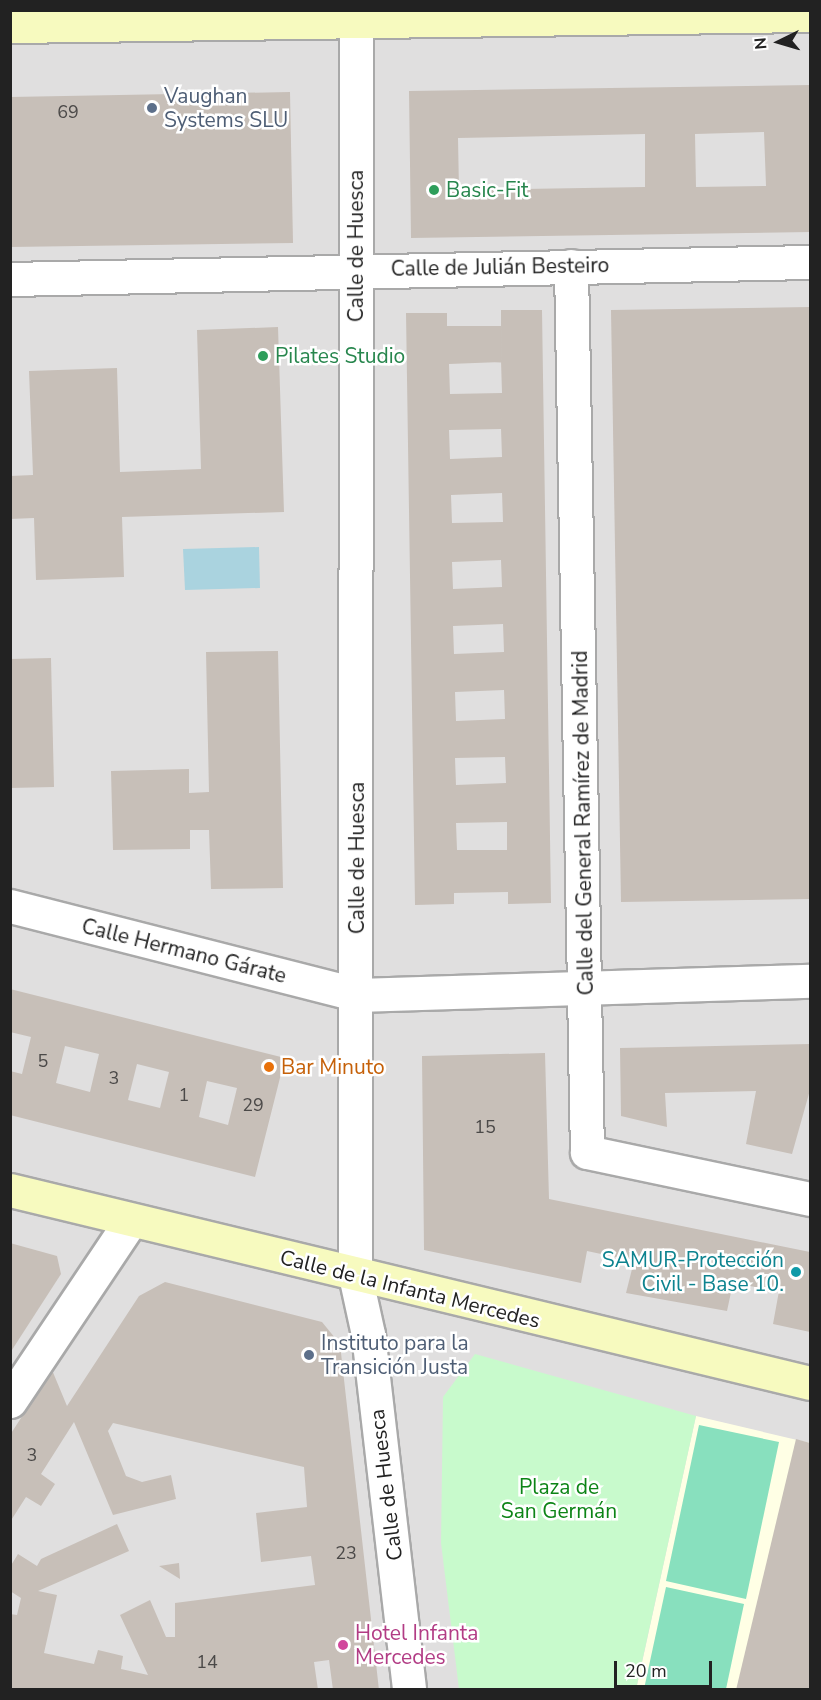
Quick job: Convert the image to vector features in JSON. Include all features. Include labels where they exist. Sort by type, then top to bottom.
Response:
[{"type":"street","points":[[10,26],[810,15]]},
{"type":"street","name":"Calle de Huesca","points":[[356,22],[358,995],[355,1275],[368,1335],[409,1689]]},
{"type":"street","name":"Calle de Julián Besteiro","points":[[10,279],[810,262]]},
{"type":"street","name":"Calle del General Ramírez de Madrid","points":[[571,266],[586,986],[587,1152],[810,1199]]},
{"type":"street","name":"Calle Hermano Gárate","points":[[10,906],[358,995],[586,986],[810,981]]},
{"type":"street","name":"Calle de la Infanta Mercedes","points":[[10,1190],[810,1383]]},
{"type":"street","points":[[10,1401],[131,1220]]},
{"type":"shaded area","points":[[11,11],[810,11],[810,1689],[11,1689]]},
{"type":"shaded area","points":[[696,1416],[810,1443],[810,1689],[636,1690]]},
{"type":"green space","name":"Plaza de San Germán","points":[[475,1354],[696,1416],[636,1689],[459,1689],[441,1543],[443,1397]]},
{"type":"green space","points":[[699,1425],[779,1442],[746,1599],[666,1581]]},
{"type":"green space","points":[[666,1587],[744,1604],[726,1689],[644,1689]]},
{"type":"water","points":[[259,547],[260,588],[185,590],[183,549]]},
{"type":"building","points":[[810,85],[810,232],[411,238],[409,91]],"holes":[[[764,132],[766,186],[696,187],[695,134]],[[645,134],[645,187],[459,190],[458,138]]]},
{"type":"building","points":[[290,92],[293,243],[10,247],[10,97]]},
{"type":"building","points":[[810,307],[810,899],[621,902],[611,310]]},
{"type":"building","points":[[501,310],[542,310],[551,903],[508,904],[508,892],[454,893],[454,904],[415,905],[406,313],[447,313],[447,326],[501,326]],"holes":[[[501,362],[502,393],[450,394],[449,364]],[[501,429],[502,457],[450,459],[449,430]],[[502,493],[503,522],[452,523],[451,495]],[[501,560],[502,587],[453,589],[452,562]],[[503,624],[504,652],[454,654],[453,626]],[[504,690],[505,719],[456,721],[455,692]],[[505,757],[506,783],[456,785],[455,758]],[[507,822],[507,850],[457,850],[456,823]]]},
{"type":"building","points":[[278,327],[284,512],[122,517],[124,577],[36,580],[34,518],[10,519],[10,476],[33,475],[29,371],[117,368],[120,472],[201,469],[197,330]]},
{"type":"building","points":[[278,651],[283,888],[211,889],[209,830],[190,830],[190,849],[113,850],[111,771],[189,769],[189,793],[209,792],[206,652]]},
{"type":"building","points":[[51,658],[54,787],[10,788],[10,659]]},
{"type":"building","points":[[10,989],[285,1058],[255,1177],[10,1115],[10,1071],[22,1074],[31,1037],[10,1032]],"holes":[[[65,1046],[99,1054],[90,1092],[56,1083]],[[137,1064],[169,1072],[160,1108],[128,1100]],[[207,1081],[237,1088],[228,1125],[199,1117]]]},
{"type":"building","points":[[810,1044],[810,1090],[792,1154],[746,1144],[756,1091],[665,1093],[667,1127],[621,1116],[620,1048]]},
{"type":"building","points":[[545,1053],[549,1199],[810,1252],[810,1332],[773,1324],[779,1291],[733,1283],[727,1311],[626,1293],[634,1261],[587,1251],[581,1283],[424,1250],[422,1056]]},
{"type":"building","points":[[10,1243],[57,1256],[61,1274],[10,1353]]},
{"type":"building","points":[[165,1282],[322,1322],[340,1344],[379,1690],[333,1690],[329,1660],[314,1662],[318,1690],[10,1690],[10,1614],[17,1615],[21,1598],[10,1591],[10,1567],[18,1554],[37,1566],[41,1559],[117,1524],[129,1551],[38,1591],[57,1595],[44,1653],[94,1664],[98,1650],[123,1656],[121,1669],[148,1675],[120,1615],[150,1600],[166,1637],[175,1637],[175,1603],[315,1585],[311,1556],[261,1562],[256,1513],[307,1507],[304,1467],[113,1423],[108,1431],[126,1476],[142,1482],[171,1475],[176,1499],[113,1515],[74,1422],[41,1474],[55,1484],[41,1506],[26,1497],[10,1522],[10,1435],[52,1370],[67,1406],[139,1296]]},
{"type":"building","points":[[796,1439],[810,1443],[810,1690],[736,1690]]},
{"type":"building","points":[[179,1563],[180,1579],[159,1566]]},
{"type":"place","name":"Vaughan Systems SLU","points":[[152,108]]},
{"type":"place","name":"Basic-Fit","points":[[434,190]]},
{"type":"place","name":"Pilates Studio","points":[[263,356]]},
{"type":"place","name":"Bar Minuto","points":[[269,1067]]},
{"type":"place","name":"SAMUR-Protección Civil - Base 10.","points":[[796,1272]]},
{"type":"place","name":"Instituto para la Transición Justa","points":[[309,1355]]},
{"type":"place","name":"Hotel Infanta Mercedes","points":[[343,1645]]}]
